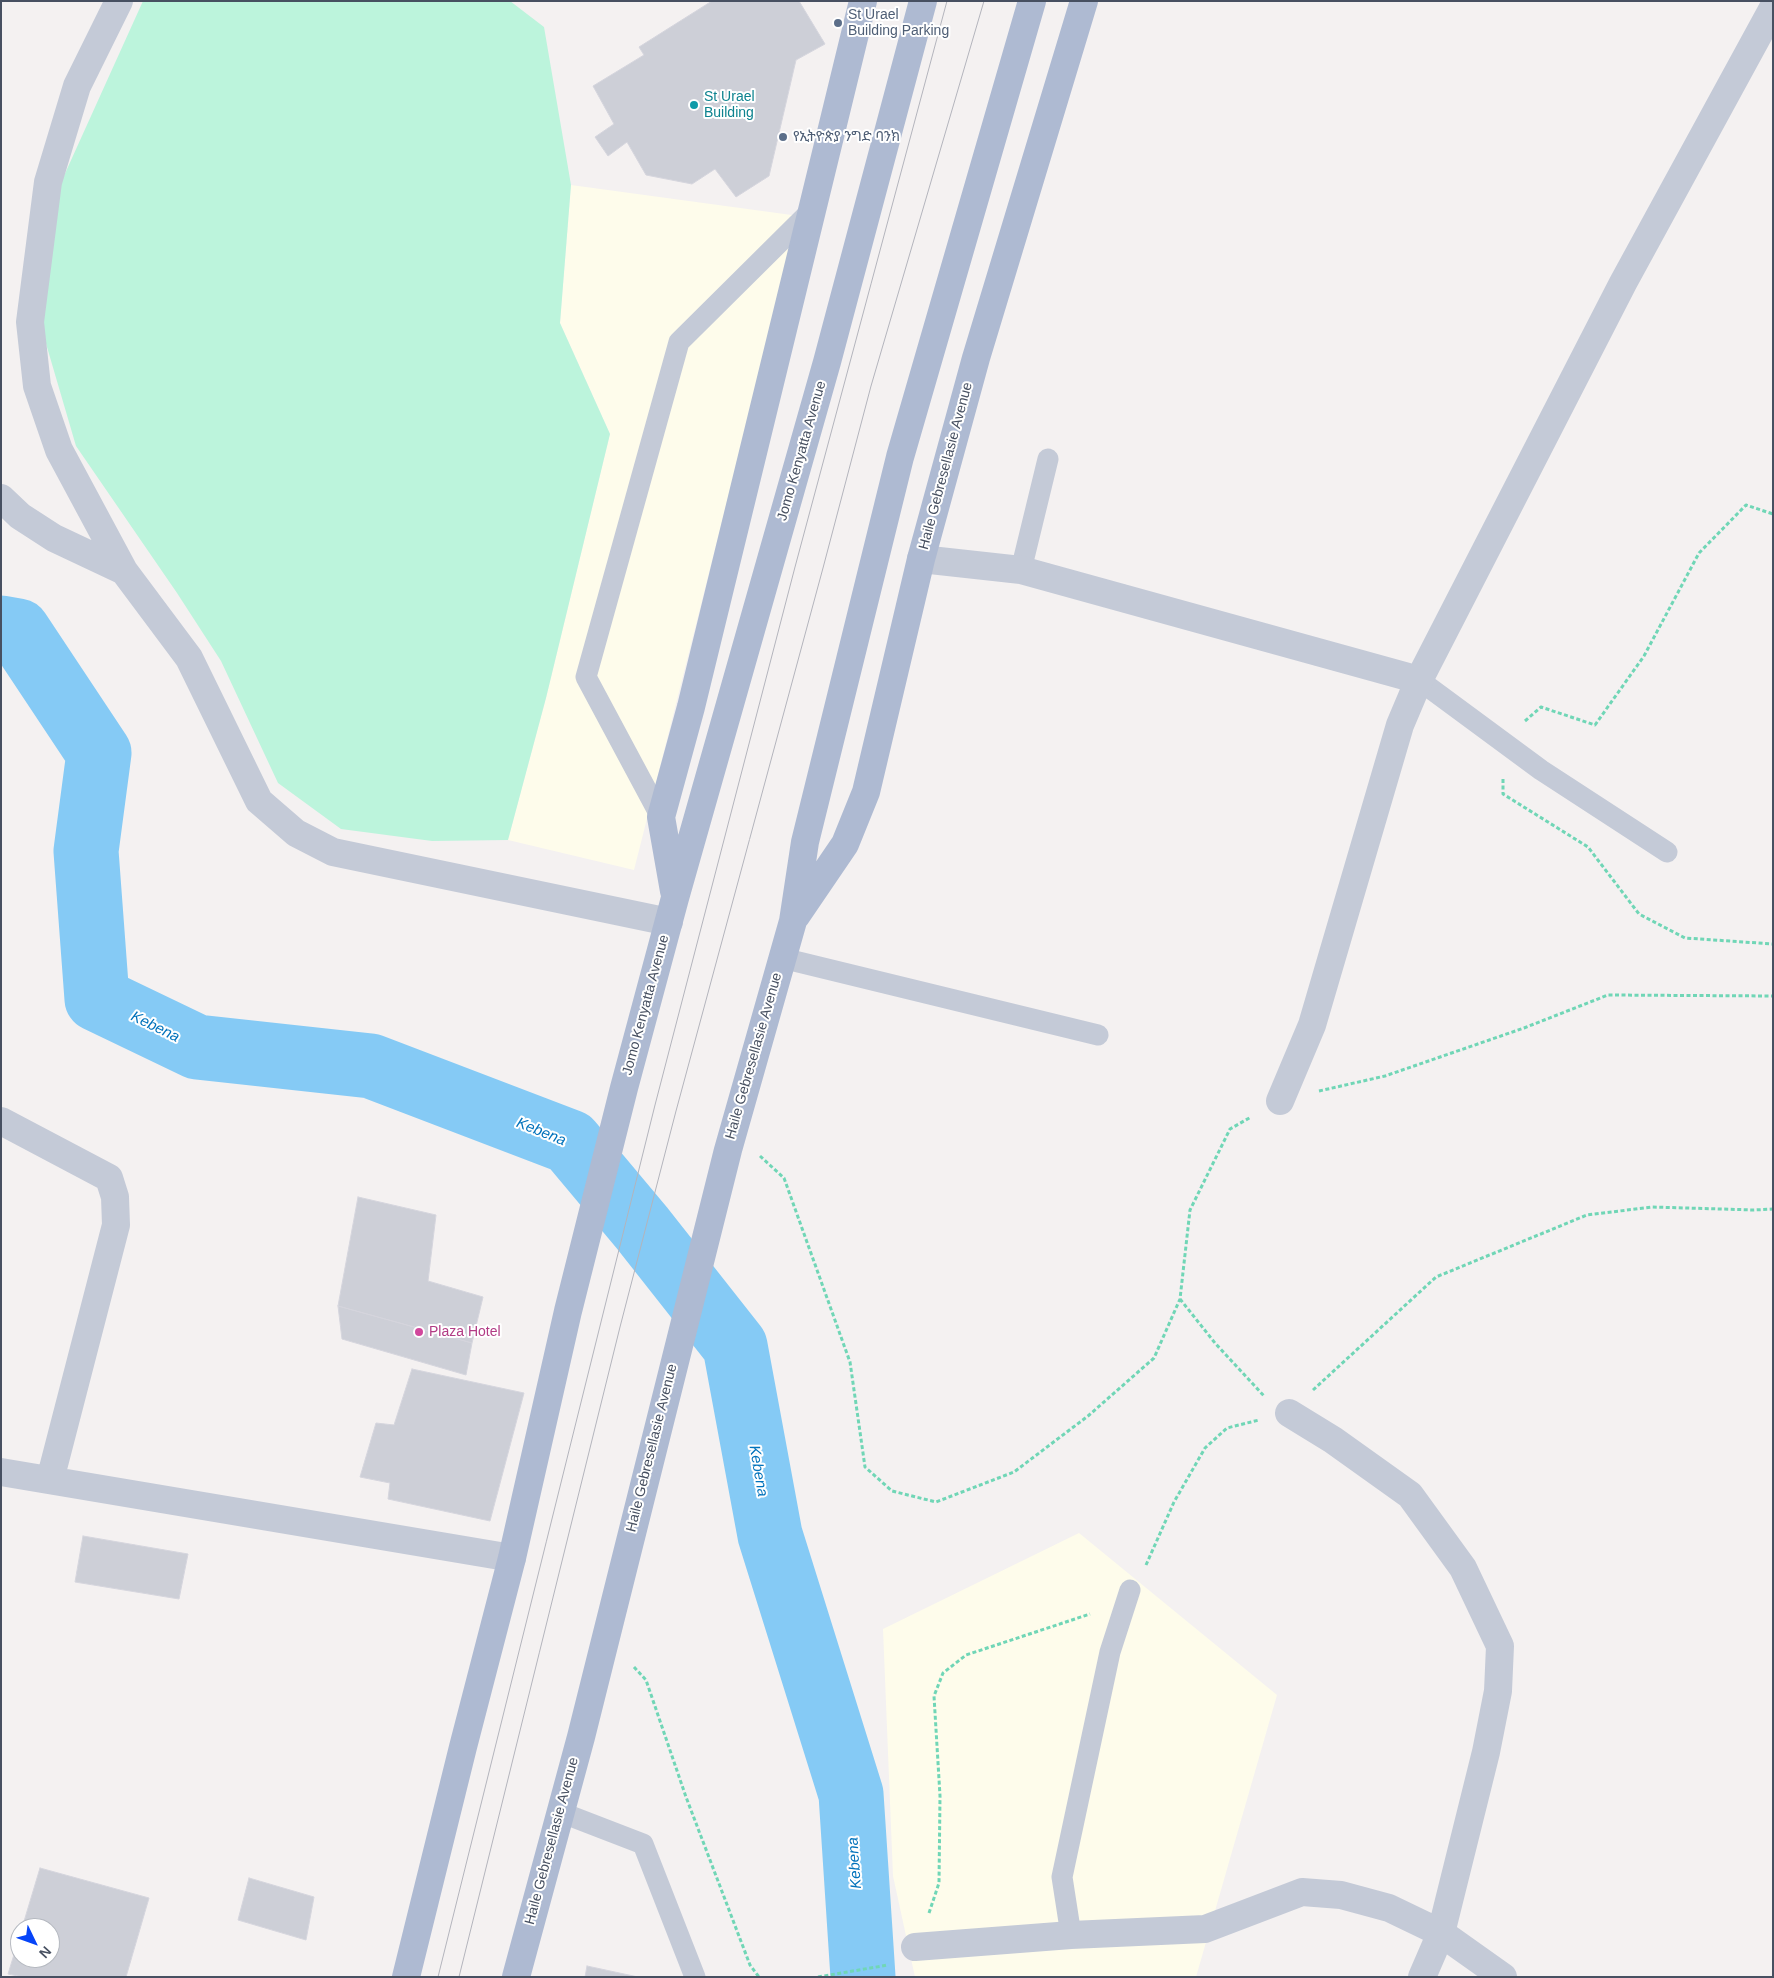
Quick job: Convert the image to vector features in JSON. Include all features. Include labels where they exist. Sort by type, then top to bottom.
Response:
[{"type":"main road","points":[[672,910],[661,817],[693,698],[863,1]]},
{"type":"main road","name":"Jomo Kenyatta Avenue","points":[[512,1558],[568,1311],[624,1088],[672,910],[827,362],[922,1]]},
{"type":"main road","name":"Haile Gebresellasie Avenue","points":[[516,1977],[606,1636],[730,1140],[792,921],[805,842],[900,457],[1032,1]]},
{"type":"main road","name":"Haile Gebresellasie Avenue","points":[[792,921],[846,844],[866,792],[921,559],[976,358],[1084,1]]},
{"type":"main road","points":[[406,1977],[512,1558]]},
{"type":"street","points":[[119,1],[77,86],[48,182],[30,322],[37,386],[59,450],[124,571],[188,658],[259,800],[296,833],[333,852],[672,910]]},
{"type":"street","points":[[1280,1100],[1312,1025],[1400,725],[1419,680],[1623,284],[1773,8]]},
{"type":"street","points":[[1,498],[20,516],[54,538],[124,571]]},
{"type":"street","points":[[921,559],[1021,570],[1419,680]]},
{"type":"street","points":[[1,1121],[109,1178],[116,1197],[116,1225],[50,1480]]},
{"type":"street","points":[[1289,1412],[1333,1440],[1410,1495],[1463,1568],[1500,1646],[1498,1691],[1486,1752],[1441,1933],[1422,1977]]},
{"type":"street","points":[[1,1472],[512,1558]]},
{"type":"street","points":[[915,1947],[1072,1935],[1205,1929],[1302,1892],[1341,1895],[1389,1908],[1441,1933],[1503,1977]]},
{"type":"lane","points":[[661,817],[586,677],[679,342],[811,211]]},
{"type":"lane","points":[[1021,570],[1048,459]]},
{"type":"lane","points":[[1419,680],[1501,742],[1668,852]]},
{"type":"lane","points":[[782,958],[1098,1035]]},
{"type":"lane","points":[[1072,1935],[1062,1877],[1110,1652],[1130,1590]]},
{"type":"lane","points":[[560,1812],[642,1844],[695,1977]]},
{"type":"path","points":[[1773,514],[1746,505],[1699,553],[1644,656],[1595,725],[1541,707],[1501,742],[1503,794],[1588,846],[1639,914],[1685,938],[1773,944]]},
{"type":"path","points":[[730,1140],[784,1178],[850,1362],[865,1466],[892,1491],[936,1502],[1014,1472],[1088,1416],[1154,1358],[1180,1299],[1190,1210],[1230,1129],[1280,1100],[1385,1076],[1524,1028],[1608,995],[1773,996]]},
{"type":"path","points":[[915,1947],[924,1928],[938,1883],[940,1796],[934,1696],[943,1673],[966,1655],[1099,1611],[1130,1590],[1147,1564],[1174,1502],[1205,1448],[1227,1428],[1289,1412],[1436,1276],[1587,1215],[1652,1207],[1773,1209]]},
{"type":"path","points":[[1180,1299],[1215,1343],[1263,1395]]},
{"type":"path","points":[[606,1636],[646,1680],[686,1797],[750,1965],[759,1977]]},
{"type":"path","points":[[818,1977],[886,1966]]},
{"type":"shaded area","points":[[571,185],[799,216],[634,870],[508,840],[546,698],[610,434],[560,323]]},
{"type":"shaded area","points":[[1079,1533],[1277,1695],[1196,1977],[915,1977],[893,1876],[883,1629]]},
{"type":"green space","points":[[143,1],[510,1],[544,27],[571,185],[560,323],[610,434],[546,698],[508,840],[432,841],[341,829],[278,783],[221,661],[177,593],[76,446],[42,330],[58,189]]},
{"type":"building","name":"St Urael Building","points":[[712,1],[799,1],[825,44],[796,60],[769,176],[736,197],[715,169],[692,184],[646,175],[627,142],[608,156],[595,137],[614,124],[593,86],[644,55],[639,47]]},
{"type":"building","points":[[358,1197],[436,1215],[428,1281],[483,1297],[472,1343],[338,1306]]},
{"type":"building","points":[[338,1306],[472,1343],[466,1375],[342,1339]]},
{"type":"building","points":[[412,1369],[524,1393],[490,1521],[388,1499],[390,1483],[360,1477],[376,1423],[394,1425]]},
{"type":"building","points":[[83,1536],[188,1554],[179,1599],[75,1582]]},
{"type":"building","points":[[40,1868],[149,1898],[126,1977],[23,1977],[8,1974],[10,1968],[60,1968],[60,1918],[25,1918]]},
{"type":"building","points":[[249,1878],[314,1897],[306,1940],[238,1920]]},
{"type":"building","points":[[587,1966],[638,1977],[585,1977]]},
{"type":"waterway","name":"Kebena","points":[[1,628],[18,631],[99,753],[86,851],[97,999],[197,1047],[371,1066],[570,1142],[642,1228],[735,1346],[770,1535],[851,1794],[863,1977]]},
{"type":"tram line","points":[[438,1977],[655,1105],[795,567],[947,1]]},
{"type":"tram line","points":[[459,1977],[620,1327],[676,1111],[871,386],[984,1]]},
{"type":"place","name":"St Urael Building Parking","points":[[838,23]]},
{"type":"place","name":"St Urael Building","points":[[694,105]]},
{"type":"place","name":"የኢትዮጵያ ንግድ ባንክ","points":[[783,137]]},
{"type":"place","name":"Plaza Hotel","points":[[419,1332]]}]
